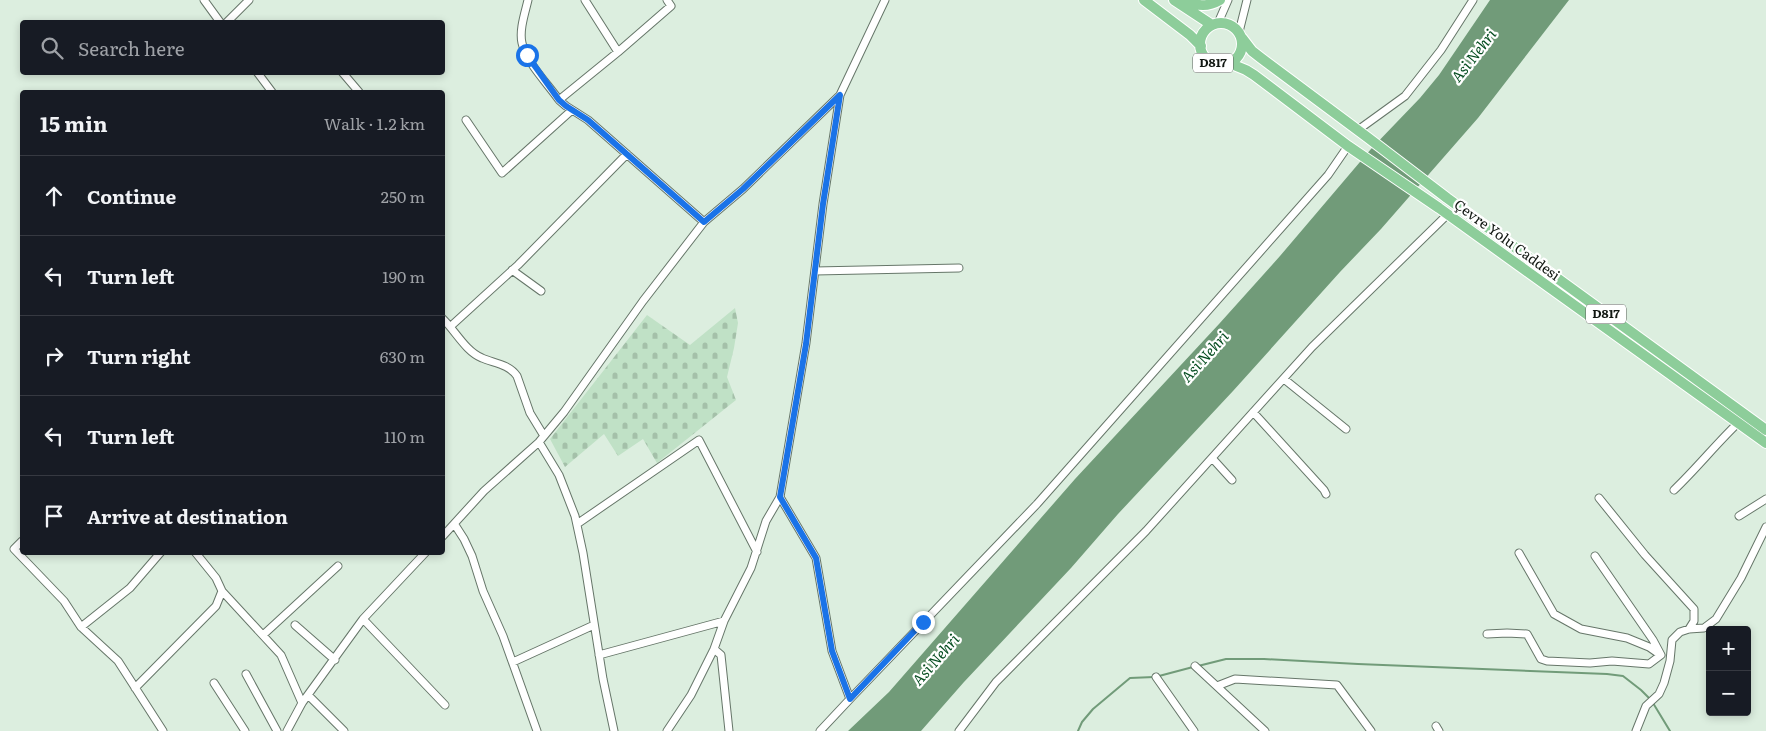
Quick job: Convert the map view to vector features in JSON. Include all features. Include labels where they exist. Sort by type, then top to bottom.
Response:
[{"type":"highway","name":"Çevre Yolu Caddesi","points":[[1144,0],[1190,35],[1210,62],[1216,64],[1229,63],[1254,75],[1352,148],[1444,211],[1766,443]]},
{"type":"highway","name":"Çevre Yolu Caddesi","points":[[1174,0],[1215,24],[1230,24],[1260,58],[1446,198],[1766,430]]},
{"type":"highway","points":[[1187,0],[1202,6],[1220,0]]},
{"type":"highway","name":"D817","points":[[1200,46],[1203,34],[1215,24]]},
{"type":"highway","name":"D817","points":[[1229,63],[1238,56],[1241,50],[1240,35]]},
{"type":"street","points":[[204,0],[219,20]]},
{"type":"street","points":[[229,20],[249,0]]},
{"type":"street","points":[[528,0],[521,42],[527,55],[559,100],[588,120],[704,222]]},
{"type":"street","points":[[586,0],[618,52]]},
{"type":"street","points":[[559,100],[672,6],[667,0]]},
{"type":"street","points":[[667,731],[691,695],[714,649],[724,621],[751,568],[766,522],[780,497],[806,344],[823,204],[840,95],[885,0]]},
{"type":"street","points":[[1215,24],[1228,0]]},
{"type":"street","points":[[1240,35],[1247,0]]},
{"type":"street","points":[[1358,130],[1406,96],[1441,50],[1472,0]]},
{"type":"street","points":[[259,75],[270,90]]},
{"type":"street","points":[[345,75],[357,90]]},
{"type":"street","points":[[445,535],[484,491],[541,439],[564,412],[643,301],[704,222],[743,189],[840,95]]},
{"type":"street","points":[[466,120],[502,173],[572,110]]},
{"type":"street","points":[[820,731],[1037,504],[1352,148]]},
{"type":"street","points":[[451,326],[512,270],[627,154]]},
{"type":"street","points":[[959,731],[996,682],[1146,531],[1312,347],[1412,247],[1444,211]]},
{"type":"street","points":[[815,271],[959,268]]},
{"type":"street","points":[[512,270],[541,291]]},
{"type":"street","points":[[445,321],[480,358],[513,370],[541,439],[559,474],[577,524],[614,731]]},
{"type":"street","points":[[1284,379],[1346,430]]},
{"type":"street","points":[[1253,412],[1326,494]]},
{"type":"street","points":[[1674,490],[1738,423]]},
{"type":"street","points":[[577,524],[699,440],[756,552]]},
{"type":"street","points":[[1212,458],[1232,480]]},
{"type":"street","points":[[780,497],[816,558],[832,651],[850,699]]},
{"type":"street","points":[[1600,498],[1645,555],[1694,609],[1694,622],[1689,629]]},
{"type":"street","points":[[1739,516],[1766,499]]},
{"type":"street","points":[[455,525],[472,556],[483,591],[504,636],[537,731]]},
{"type":"street","points":[[1636,731],[1646,706],[1659,694],[1664,683],[1670,661],[1672,640],[1680,632],[1704,628],[1716,619],[1741,578],[1766,527]]},
{"type":"street","points":[[20,543],[14,549],[64,601],[82,628],[118,661],[163,731]]},
{"type":"street","points":[[1519,553],[1554,614],[1582,629],[1627,638],[1649,647],[1670,661]]},
{"type":"street","points":[[82,628],[130,588],[158,555]]},
{"type":"street","points":[[197,555],[216,578],[222,591],[281,656],[302,703]]},
{"type":"street","points":[[288,731],[302,703],[363,620],[423,555]]},
{"type":"street","points":[[1595,556],[1661,655]]},
{"type":"street","points":[[263,635],[338,566]]},
{"type":"street","points":[[135,688],[216,606],[222,591]]},
{"type":"street","points":[[363,620],[445,705]]},
{"type":"street","points":[[599,655],[724,621]]},
{"type":"street","points":[[513,662],[594,624]]},
{"type":"street","points":[[295,625],[335,660]]},
{"type":"street","points":[[1487,634],[1527,634],[1541,659],[1547,661],[1590,663],[1612,661],[1649,664],[1661,655]]},
{"type":"street","points":[[714,649],[721,656],[729,731]]},
{"type":"street","points":[[1195,666],[1266,731]]},
{"type":"street","points":[[246,674],[277,731]]},
{"type":"street","points":[[1156,677],[1194,731]]},
{"type":"street","points":[[1217,686],[1235,679],[1337,685],[1372,731]]},
{"type":"street","points":[[214,683],[246,731]]},
{"type":"street","points":[[308,695],[344,731]]},
{"type":"green space","points":[[735,308],[738,323],[727,377],[736,400],[657,463],[643,439],[618,456],[604,434],[565,467],[550,439],[647,315],[690,345]]},
{"type":"water","name":"Asi Nehri","points":[[1490,0],[1569,0],[1478,118],[1381,229],[921,731],[848,731],[889,692],[1075,479],[1219,324],[1371,149],[1420,98],[1439,75]]},
{"type":"waterway","points":[[1198,666],[1226,659],[1264,659],[1607,674],[1623,676],[1650,699]]},
{"type":"waterway","points":[[1159,676],[1193,667]]},
{"type":"waterway","points":[[1078,731],[1082,722],[1093,709],[1130,678],[1154,677]]},
{"type":"waterway","points":[[1653,703],[1670,731]]},
{"type":"route","points":[[527,55],[559,100],[588,120],[704,222],[743,189],[840,95],[823,204],[806,344],[780,497],[816,558],[832,651],[850,699],[923,622]]}]
